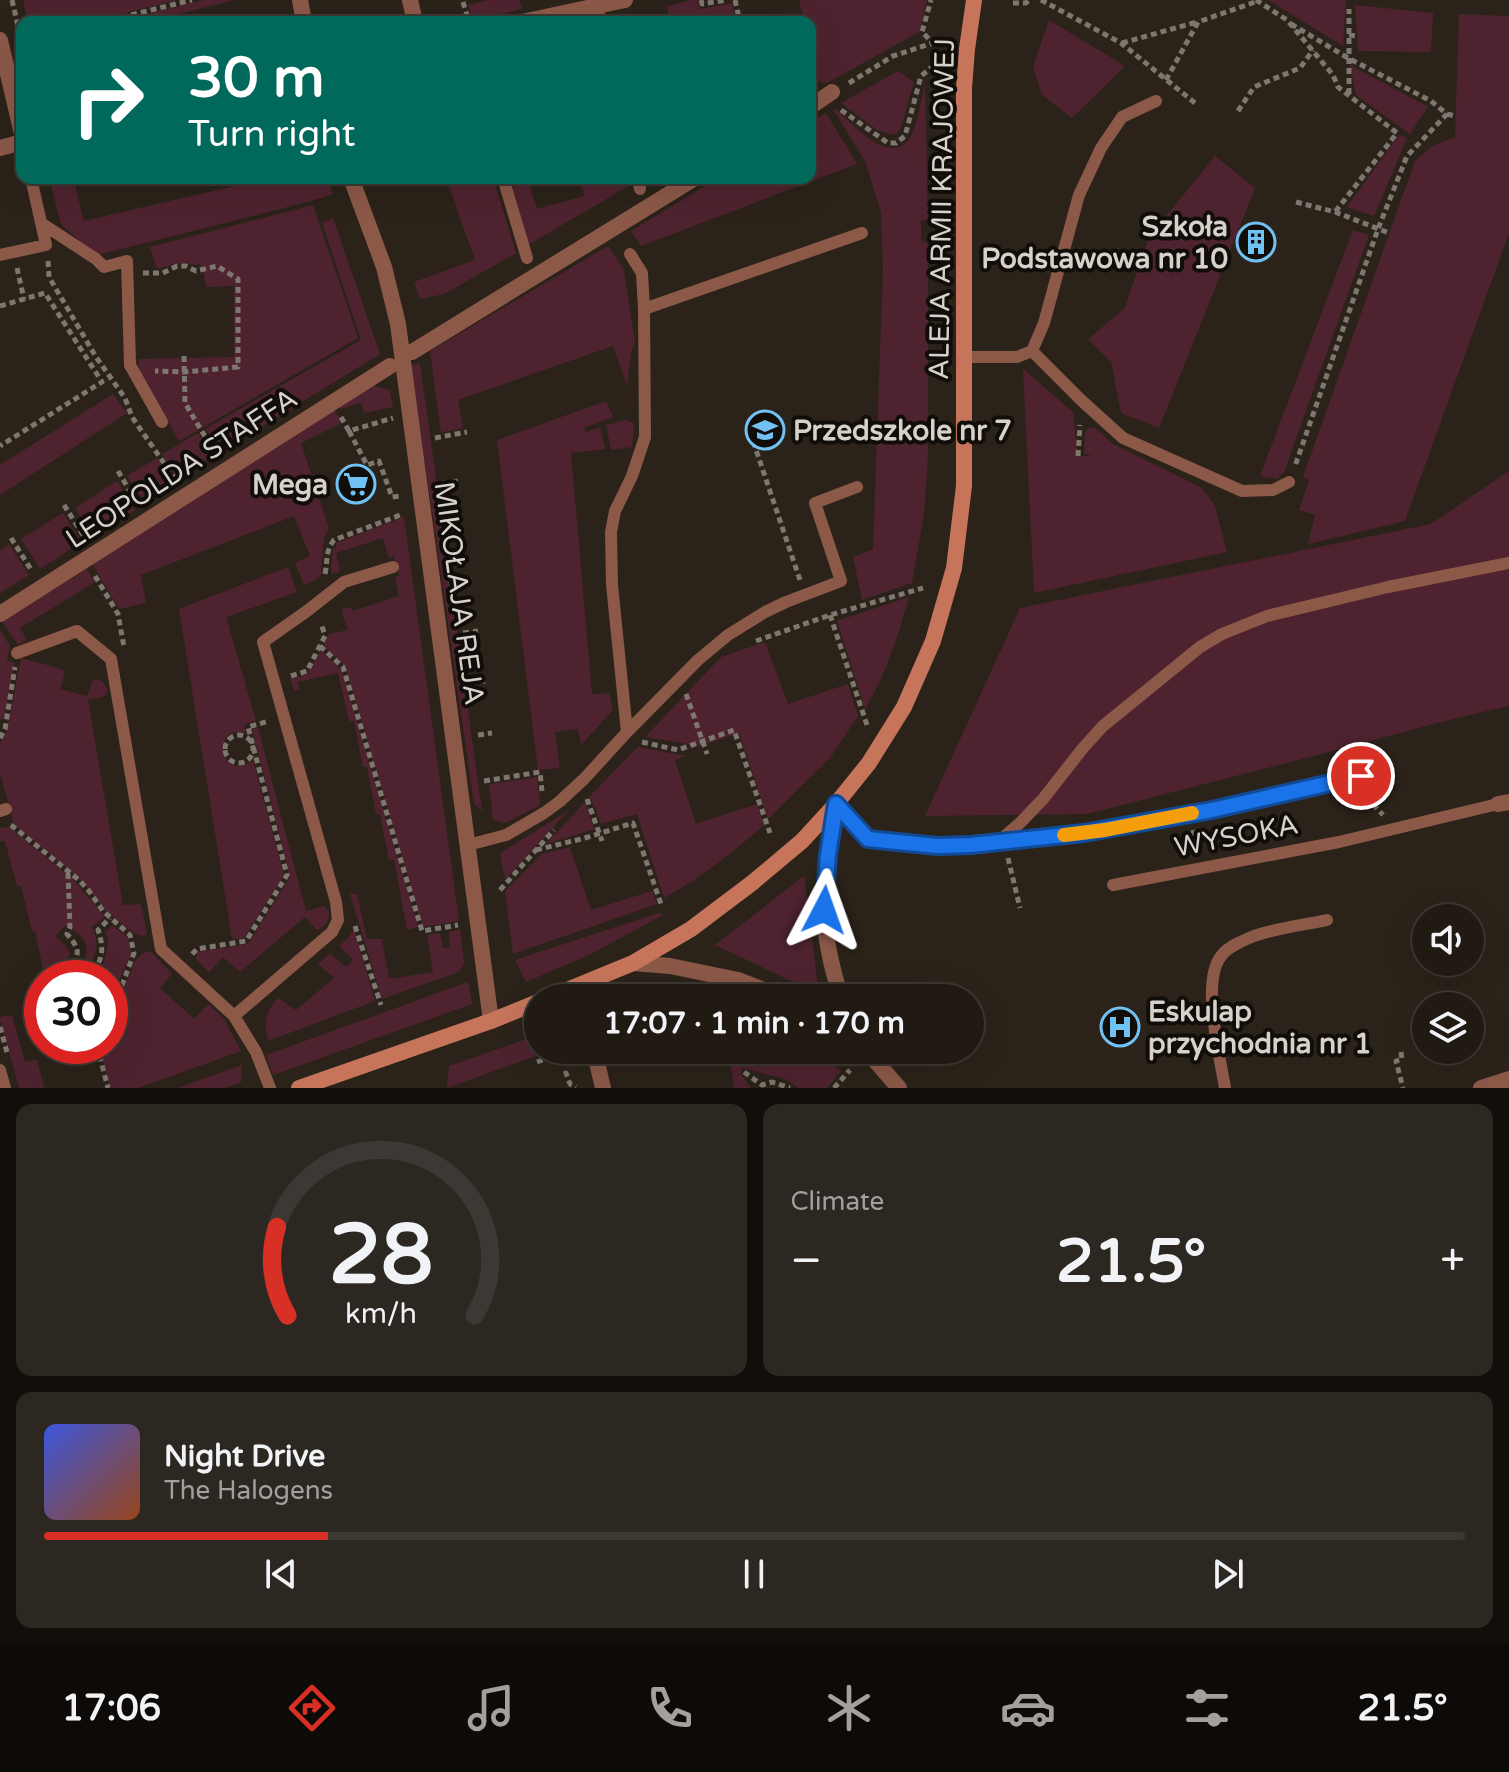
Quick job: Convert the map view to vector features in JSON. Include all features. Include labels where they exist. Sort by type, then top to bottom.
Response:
[{"type":"street","points":[[599,14],[625,0]]},
{"type":"street","name":"ALEJA ARMII KRAJOWEJ","points":[[593,984],[691,929],[802,841],[869,763],[904,707],[933,641],[954,568],[964,486],[964,88],[974,0]]},
{"type":"street","points":[[0,40],[16,108]]},
{"type":"street","name":"MIKOŁAJA REJA","points":[[353,184],[384,267],[398,324],[491,1021]]},
{"type":"street","points":[[412,352],[685,184]]},
{"type":"street","name":"LEOPOLDA STAFFA","points":[[0,614],[390,366]]},
{"type":"street","points":[[836,804],[824,910],[829,958],[837,984]]},
{"type":"street","points":[[633,963],[670,966],[748,984]]},
{"type":"street","points":[[299,1088],[524,1008]]},
{"type":"street","points":[[597,1064],[603,1088]]},
{"type":"street","points":[[878,1064],[899,1088]]},
{"type":"street","points":[[1481,1088],[1509,1079]]},
{"type":"lane","points":[[965,357],[1017,357],[1032,351],[1044,323],[1079,195],[1101,148],[1122,117],[1156,101]]},
{"type":"lane","points":[[6,253],[46,245],[32,184]]},
{"type":"lane","points":[[505,184],[527,258]]},
{"type":"lane","points":[[41,223],[104,267],[127,261],[130,365],[162,422]]},
{"type":"lane","points":[[644,309],[862,233]]},
{"type":"lane","points":[[627,732],[612,585],[612,521],[645,437],[642,273],[630,254]]},
{"type":"lane","points":[[1032,351],[1123,438],[1242,491],[1273,490],[1289,482]]},
{"type":"lane","points":[[468,845],[500,838],[544,813],[584,779],[710,649],[765,612],[841,581],[815,503],[857,487]]},
{"type":"lane","points":[[1001,842],[1043,799],[1103,726],[1200,647],[1222,634],[1267,616],[1388,587],[1509,563]]},
{"type":"lane","points":[[234,1016],[332,932],[338,920],[336,902],[263,642],[344,582],[393,567]]},
{"type":"lane","points":[[17,653],[77,631],[111,659],[161,949],[234,1016],[256,1052],[270,1088]]},
{"type":"lane","points":[[836,804],[868,839],[937,846],[1105,830],[1212,810],[1361,776]]},
{"type":"lane","name":"WYSOKA","points":[[1113,885],[1339,842],[1504,803]]},
{"type":"lane","points":[[1225,1088],[1211,990],[1214,968],[1223,953],[1255,936],[1327,920]]},
{"type":"lane","points":[[0,1070],[5,1088]]},
{"type":"path","points":[[127,16],[192,0]]},
{"type":"path","points":[[701,0],[702,4],[727,0]]},
{"type":"path","points":[[931,0],[922,32],[933,43],[893,56],[822,99],[888,143],[896,143],[905,136],[921,76],[933,66]]},
{"type":"path","points":[[1013,3],[1029,0]]},
{"type":"path","points":[[1041,0],[1121,43],[1195,103]]},
{"type":"path","points":[[1121,43],[1198,22],[1249,2],[1257,1],[1287,20],[1333,75],[1338,87],[1397,133],[1335,212]]},
{"type":"path","points":[[463,2],[467,16]]},
{"type":"path","points":[[1349,9],[1349,95]]},
{"type":"path","points":[[1164,89],[1166,79],[1198,22]]},
{"type":"path","points":[[1291,24],[1455,116]]},
{"type":"path","points":[[1349,35],[1357,36]]},
{"type":"path","points":[[1238,111],[1254,87],[1300,68],[1313,50]]},
{"type":"path","points":[[1289,482],[1378,229],[1407,156],[1447,114]]},
{"type":"path","points":[[1296,202],[1335,212],[1389,233]]},
{"type":"path","points":[[46,245],[49,277],[96,357],[125,398],[132,417],[179,485]]},
{"type":"path","points":[[6,253],[24,299]]},
{"type":"path","points":[[127,274],[163,273],[177,266],[196,271],[217,266],[238,279],[238,367],[184,372],[153,371],[130,365]]},
{"type":"path","points":[[0,306],[45,293],[102,382],[0,446]]},
{"type":"path","points":[[184,356],[185,403],[226,470]]},
{"type":"path","points":[[333,402],[367,465],[379,461],[392,497]]},
{"type":"path","points":[[349,431],[394,417]]},
{"type":"path","points":[[761,422],[748,426],[806,596]]},
{"type":"path","points":[[435,438],[467,432]]},
{"type":"path","points":[[118,471],[148,520]]},
{"type":"path","points":[[442,483],[459,481]]},
{"type":"path","points":[[64,505],[95,554]]},
{"type":"path","points":[[327,563],[328,548],[334,540],[408,512]]},
{"type":"path","points":[[449,533],[465,529]]},
{"type":"path","points":[[11,538],[42,588]]},
{"type":"path","points":[[456,581],[472,580]]},
{"type":"path","points":[[756,641],[923,588]]},
{"type":"path","points":[[830,615],[867,725]]},
{"type":"path","points":[[463,633],[478,631]]},
{"type":"path","points":[[320,646],[343,667],[422,931],[462,924]]},
{"type":"path","points":[[0,738],[5,729],[17,653]]},
{"type":"path","points":[[470,683],[485,681]]},
{"type":"path","points":[[690,705],[707,754]]},
{"type":"path","points":[[0,723],[5,729]]},
{"type":"path","points":[[189,958],[197,949],[246,941],[287,875],[248,727],[256,724]]},
{"type":"path","points":[[655,745],[678,750],[734,730],[770,833]]},
{"type":"path","points":[[478,735],[492,733]]},
{"type":"path","points":[[235,736],[247,738],[252,746],[252,755],[241,763],[232,761],[225,750],[228,741],[235,736]]},
{"type":"path","points":[[484,781],[540,772],[544,813]]},
{"type":"path","points":[[588,801],[602,841]]},
{"type":"path","points":[[5,814],[89,891],[103,911],[130,935],[134,953],[128,969]]},
{"type":"path","points":[[536,850],[633,823],[662,907]]},
{"type":"path","points":[[500,890],[556,827]]},
{"type":"path","points":[[1001,842],[1020,908]]},
{"type":"path","points":[[68,872],[70,927],[67,934],[78,952],[75,960]]},
{"type":"path","points":[[99,960],[103,945],[98,930],[110,918]]},
{"type":"path","points":[[1401,1052],[1402,1059],[1396,1061],[1403,1088]]},
{"type":"path","points":[[102,1064],[108,1088]]},
{"type":"path","points":[[834,1088],[850,1070]]},
{"type":"path","points":[[744,1072],[761,1087],[772,1082],[786,1087]]},
{"type":"path","points":[[564,1074],[576,1087]]},
{"type":"shaded area","points":[[23,0],[178,0],[113,16],[27,16]]},
{"type":"shaded area","points":[[203,0],[235,0],[170,16],[139,16]]},
{"type":"shaded area","points":[[488,0],[519,0],[522,9],[496,16],[471,16],[468,5]]},
{"type":"shaded area","points":[[692,0],[697,0],[700,9],[732,3],[735,16],[670,16],[667,6]]},
{"type":"shaded area","points":[[799,0],[927,0],[919,32],[825,84],[816,80],[816,16],[803,16]]},
{"type":"shaded area","points":[[1268,0],[1346,0],[1343,46]]},
{"type":"shaded area","points":[[1355,5],[1433,13],[1431,52],[1358,51]]},
{"type":"shaded area","points":[[1459,14],[1509,16],[1509,233],[1405,521],[1308,544],[1315,515],[1299,510],[1309,480],[1303,477],[1415,161],[1432,146],[1455,137]]},
{"type":"shaded area","points":[[1049,20],[1125,66],[1072,118],[1042,95],[1033,67]]},
{"type":"shaded area","points":[[1350,65],[1428,107],[1410,134],[1356,95]]},
{"type":"shaded area","points":[[898,71],[914,82],[900,130],[894,135],[877,130],[841,103]]},
{"type":"shaded area","points":[[925,82],[928,220],[921,220],[921,240],[928,243],[928,456],[924,514],[912,583],[862,600],[853,557],[873,549],[883,269],[881,212],[865,161],[833,109],[882,146],[902,146],[913,133]]},
{"type":"shaded area","points":[[826,113],[857,164],[816,180],[816,119]]},
{"type":"shaded area","points":[[1399,135],[1407,138],[1374,216],[1347,207]]},
{"type":"shaded area","points":[[1215,156],[1255,188],[1159,428],[1121,413],[1111,362],[1088,339],[1125,308],[1148,239]]},
{"type":"shaded area","points":[[51,184],[75,184],[84,221],[243,184],[330,184],[333,194],[101,254],[86,247],[61,224]]},
{"type":"shaded area","points":[[448,184],[495,184],[516,253],[444,294],[420,299],[414,282],[475,260]]},
{"type":"shaded area","points":[[529,184],[537,209],[584,196],[581,184],[630,185],[528,245],[509,188]]},
{"type":"shaded area","points":[[708,184],[804,184],[641,246],[631,231]]},
{"type":"shaded area","points":[[313,205],[358,338],[179,441],[139,369],[138,359],[234,357],[234,286],[206,287],[200,264],[178,263],[157,268],[150,247]]},
{"type":"shaded area","points":[[333,218],[380,354],[220,452],[205,429],[361,340],[322,223]]},
{"type":"shaded area","points":[[1353,230],[1369,235],[1284,472],[1277,479],[1260,476]]},
{"type":"shaded area","points":[[606,247],[610,248],[624,270],[635,343],[627,385],[613,346],[458,400],[463,428],[441,433],[430,351]]},
{"type":"shaded area","points":[[420,363],[482,811],[474,804],[411,365]]},
{"type":"shaded area","points":[[1023,369],[1073,412],[1078,456],[1093,456],[1084,454],[1085,433],[1088,428],[1094,427],[1113,444],[1202,488],[1215,506],[1227,552],[1034,593]]},
{"type":"shaded area","points":[[372,385],[390,390],[393,407],[364,413],[361,403],[341,409],[338,404]]},
{"type":"shaded area","points":[[113,394],[127,413],[0,495],[0,465]]},
{"type":"shaded area","points":[[606,401],[613,417],[584,428],[586,432],[600,427],[605,449],[571,453],[592,694],[609,693],[613,710],[581,745],[578,729],[555,732],[560,768],[538,770],[497,440]]},
{"type":"shaded area","points":[[333,408],[342,423],[301,443],[329,528],[324,539],[321,575],[317,579],[304,585],[295,563],[310,556],[294,516],[141,575],[146,603],[119,609],[92,564]]},
{"type":"shaded area","points":[[625,420],[634,423],[632,447],[611,450],[606,425]]},
{"type":"shaded area","points":[[198,433],[212,456],[178,479],[162,454]]},
{"type":"shaded area","points":[[157,458],[174,485],[145,503],[127,476]]},
{"type":"shaded area","points":[[1509,471],[1509,706],[1087,814],[925,816],[1020,608],[1431,524]]},
{"type":"shaded area","points":[[117,481],[135,510],[93,537],[75,508]]},
{"type":"shaded area","points":[[63,513],[81,542],[40,569],[21,539]]},
{"type":"shaded area","points":[[404,517],[459,921],[423,927],[345,666],[323,645],[329,634],[348,630],[341,609],[351,607],[352,611],[399,596],[395,578],[399,575],[394,556],[388,556],[383,538],[336,553],[340,570],[331,573],[336,543]]},
{"type":"shaded area","points":[[9,544],[29,575],[0,593],[0,550]]},
{"type":"shaded area","points":[[288,567],[297,592],[226,617],[256,721],[244,724],[246,733],[234,732],[227,737],[223,744],[224,752],[233,765],[242,766],[253,760],[284,875],[244,938],[232,939],[179,609]]},
{"type":"shaded area","points":[[87,569],[95,582],[20,628],[27,640],[18,645],[2,621]]},
{"type":"shaded area","points":[[909,597],[891,654],[865,709],[837,621]]},
{"type":"shaded area","points":[[0,630],[10,646],[7,661],[15,663],[4,718],[0,720]]},
{"type":"shaded area","points":[[765,642],[788,704],[848,684],[858,716],[830,758],[768,819],[739,733],[700,746],[645,737],[721,657]]},
{"type":"shaded area","points":[[321,650],[342,671],[418,927],[407,930],[394,860],[389,861],[380,814],[376,814],[367,767],[363,767],[354,721],[349,721],[338,673],[298,682],[299,689],[294,691],[291,679],[307,674]]},
{"type":"shaded area","points":[[21,658],[62,669],[65,673],[60,689],[87,696],[96,679],[108,691],[105,696],[88,700],[123,905],[139,904],[142,907],[147,935],[132,932],[107,912],[84,883],[14,824],[0,773],[0,744],[7,730]]},
{"type":"shaded area","points":[[258,728],[306,911],[325,906],[329,914],[327,922],[318,931],[305,917],[240,972],[223,957],[209,972],[196,959],[197,952],[248,944],[290,877],[252,729]]},
{"type":"shaded area","points":[[638,747],[686,756],[675,760],[696,824],[757,804],[764,825],[716,864],[664,898],[637,814],[601,824],[590,796]]},
{"type":"shaded area","points":[[537,777],[540,803],[537,807],[505,823],[493,820],[489,784]]},
{"type":"shaded area","points":[[585,802],[594,829],[546,844]]},
{"type":"shaded area","points":[[568,811],[505,880],[500,853]]},
{"type":"shaded area","points":[[0,828],[10,828],[73,879],[105,917],[92,927],[96,947],[92,960],[83,960],[87,950],[84,941],[64,926],[55,936],[70,954],[66,960],[41,960],[21,886],[17,886],[5,841],[0,841]]},
{"type":"shaded area","points":[[570,847],[591,910],[652,891],[657,904],[513,954],[505,891],[542,854]]},
{"type":"shaded area","points":[[804,876],[818,984],[798,984],[715,945]]},
{"type":"shaded area","points":[[350,894],[357,894],[367,939],[382,939],[389,979],[433,972],[427,935],[440,933],[443,948],[450,947],[449,932],[460,929],[464,963],[459,972],[382,999]]},
{"type":"shaded area","points":[[659,913],[663,915],[591,954],[526,982],[515,960]]},
{"type":"shaded area","points":[[112,925],[128,937],[131,955],[128,961],[104,960],[108,938],[105,933]]},
{"type":"shaded area","points":[[354,929],[375,1001],[268,1041],[267,1018],[278,998],[296,1010],[334,978],[318,964],[330,954],[346,967],[354,960],[339,946]]},
{"type":"shaded area","points":[[150,951],[172,974],[160,988],[194,1019],[208,1004],[224,1019],[241,1051],[138,1088],[110,1088],[104,1064],[128,1064],[128,978],[135,961]]},
{"type":"shaded area","points":[[468,982],[472,1004],[273,1075],[266,1055]]},
{"type":"shaded area","points":[[12,1015],[24,1064],[38,1064],[44,1088],[19,1088],[0,1017]]},
{"type":"shaded area","points":[[524,1040],[524,1060],[447,1088],[449,1066]]},
{"type":"shaded area","points":[[731,1064],[832,1064],[841,1071],[827,1088],[799,1088],[785,1079],[742,1068],[741,1074],[751,1088],[734,1088]]},
{"type":"shaded area","points":[[242,1065],[241,1082],[225,1088],[178,1088]]},
{"type":"slow traffic","points":[[1064,835],[1192,813]]},
{"type":"place","name":"Szkoła Podstawowa nr 10","points":[[1256,242]]},
{"type":"place","name":"Przedszkole nr 7","points":[[765,430]]},
{"type":"place","name":"Mega","points":[[356,484]]},
{"type":"place","name":"Eskulap przychodnia nr 1","points":[[1120,1027]]},
{"type":"route","points":[[824,910],[836,804],[868,839],[937,846],[971,845],[1105,830],[1212,810],[1361,776]]}]
